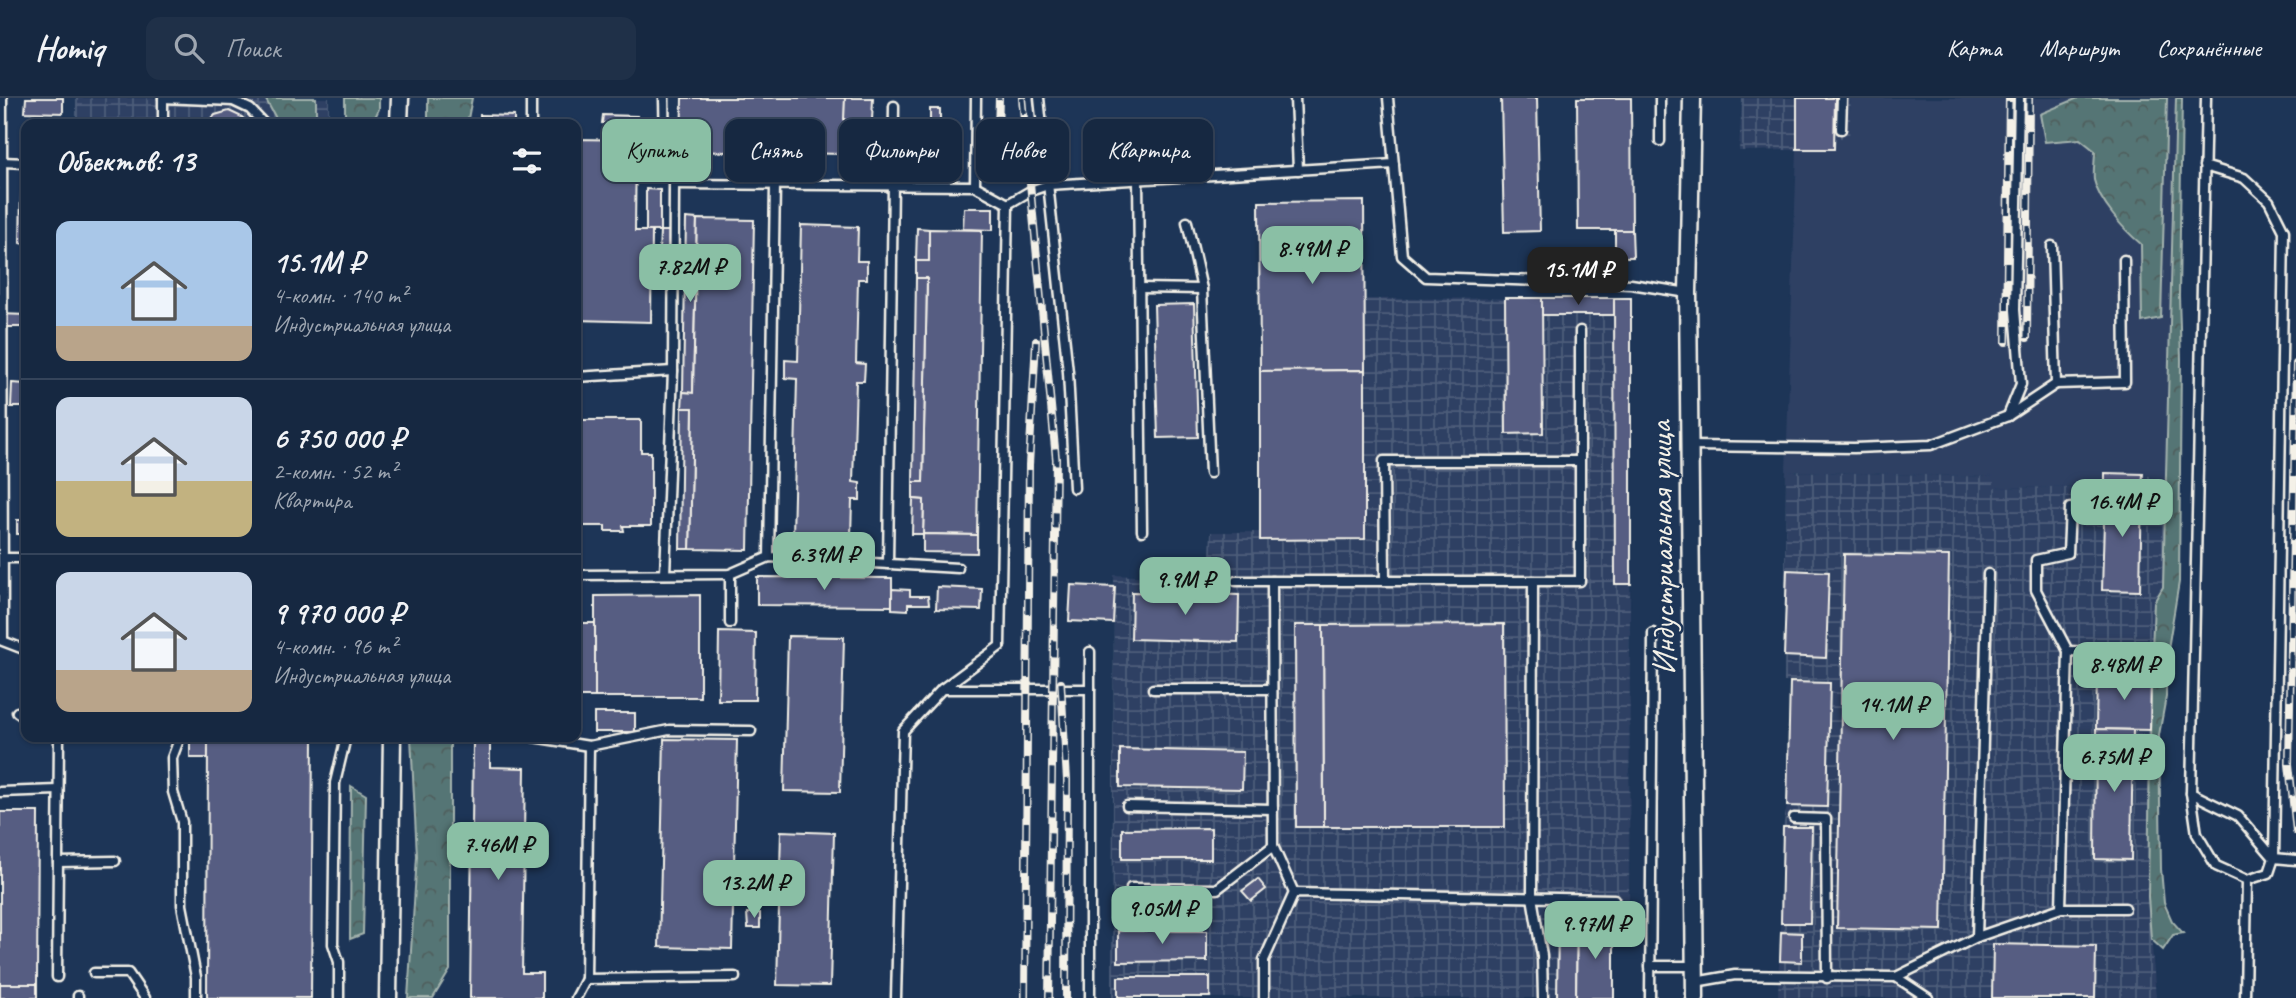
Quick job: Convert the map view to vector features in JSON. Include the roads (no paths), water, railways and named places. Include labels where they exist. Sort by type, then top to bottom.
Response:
[{"type":"street","points":[[400,98],[400,119]]},
{"type":"street","name":"Индустриальная улица","points":[[1692,98],[1688,293],[1695,982]]},
{"type":"street","points":[[388,998],[392,742]]},
{"type":"lane","points":[[2,98],[1,640],[21,648]]},
{"type":"lane","points":[[163,119],[163,98],[233,101],[250,109],[259,119]]},
{"type":"lane","points":[[531,98],[531,119]]},
{"type":"lane","points":[[664,98],[665,148],[674,184],[673,371],[665,574]]},
{"type":"lane","points":[[975,186],[976,98]]},
{"type":"lane","points":[[1039,98],[1068,372],[1074,488]]},
{"type":"lane","points":[[1295,98],[1298,170]]},
{"type":"lane","points":[[1388,98],[1402,256],[1426,277],[1631,284],[1688,293]]},
{"type":"lane","points":[[1660,141],[1661,98]]},
{"type":"lane","points":[[1841,129],[1842,98]]},
{"type":"lane","points":[[2008,416],[2021,384],[2015,310],[2019,98]]},
{"type":"lane","points":[[2204,166],[2244,178],[2269,201],[2284,231],[2274,858],[2269,873],[2247,880],[2216,866],[2197,834],[2191,793],[2204,166],[2206,98]]},
{"type":"lane","points":[[888,564],[894,106]]},
{"type":"lane","points":[[2,162],[21,163]]},
{"type":"lane","points":[[1213,175],[1394,164]]},
{"type":"lane","points":[[1009,204],[1030,191],[1048,185],[1093,182]]},
{"type":"lane","points":[[1138,182],[1142,531]]},
{"type":"lane","points":[[674,184],[975,186],[1009,204]]},
{"type":"lane","points":[[769,557],[775,185]]},
{"type":"lane","points":[[896,998],[904,731],[942,689],[1000,646],[1009,204]]},
{"type":"lane","points":[[1187,222],[1202,289],[1210,473]]},
{"type":"lane","points":[[2052,246],[2056,384]]},
{"type":"lane","points":[[1690,446],[1931,445],[2008,416],[2056,384],[2124,382],[2124,260]]},
{"type":"lane","points":[[1140,288],[1202,289]]},
{"type":"lane","points":[[1236,581],[1580,581],[1580,331]]},
{"type":"lane","points":[[581,377],[673,371]]},
{"type":"lane","points":[[1385,581],[1384,461],[1579,461]]},
{"type":"lane","points":[[2062,908],[2068,651],[2036,590],[2036,560],[2068,553],[2070,509]]},
{"type":"lane","points":[[581,575],[730,574],[769,557],[958,568]]},
{"type":"lane","points":[[3,558],[21,558]]},
{"type":"lane","points":[[730,574],[730,623]]},
{"type":"lane","points":[[1977,937],[1988,574]]},
{"type":"lane","points":[[1264,998],[1264,960],[1294,893],[1273,846],[1272,581]]},
{"type":"lane","points":[[1533,581],[1532,897],[1542,956],[1543,998]]},
{"type":"lane","points":[[1650,998],[1653,633]]},
{"type":"lane","points":[[2068,651],[2137,653]]},
{"type":"lane","points":[[1090,652],[1090,998]]},
{"type":"lane","points":[[942,689],[1090,689]]},
{"type":"lane","points":[[1153,689],[1272,689]]},
{"type":"lane","points":[[17,712],[21,715]]},
{"type":"lane","points":[[564,742],[589,746],[669,730],[751,731]]},
{"type":"lane","points":[[57,977],[59,742]]},
{"type":"lane","points":[[178,742],[172,758],[173,792],[182,822],[182,905],[196,977],[195,998]]},
{"type":"lane","points":[[339,998],[339,962],[333,944],[335,783],[345,742]]},
{"type":"lane","points":[[576,998],[586,979],[589,746]]},
{"type":"lane","points":[[0,792],[58,790]]},
{"type":"lane","points":[[2191,793],[2238,816],[2274,858],[2296,860]]},
{"type":"lane","points":[[1127,806],[1273,809]]},
{"type":"lane","points":[[1794,818],[1826,819],[1827,978]]},
{"type":"lane","points":[[1131,888],[1217,889],[1273,846]]},
{"type":"lane","points":[[58,862],[115,861]]},
{"type":"lane","points":[[2245,998],[2247,880]]},
{"type":"lane","points":[[1294,893],[1614,900]]},
{"type":"lane","points":[[1650,967],[1695,982],[1735,975],[1896,977],[1977,937],[2062,908],[2125,908]]},
{"type":"lane","points":[[94,974],[128,973],[145,998]]},
{"type":"lane","points":[[586,979],[736,977]]},
{"type":"lane","points":[[1896,977],[1928,998]]},
{"type":"railway","points":[[998,119],[999,98]]},
{"type":"railway","points":[[1022,98],[1056,459],[1049,998]]},
{"type":"railway","points":[[2006,342],[2009,98]]},
{"type":"railway","points":[[2027,338],[2029,98]]},
{"type":"railway","points":[[1025,998],[1029,465],[1036,341]]},
{"type":"railway","points":[[2296,364],[2289,764],[2296,831]]},
{"type":"railway","points":[[1061,683],[1067,780],[1066,998]]}]
